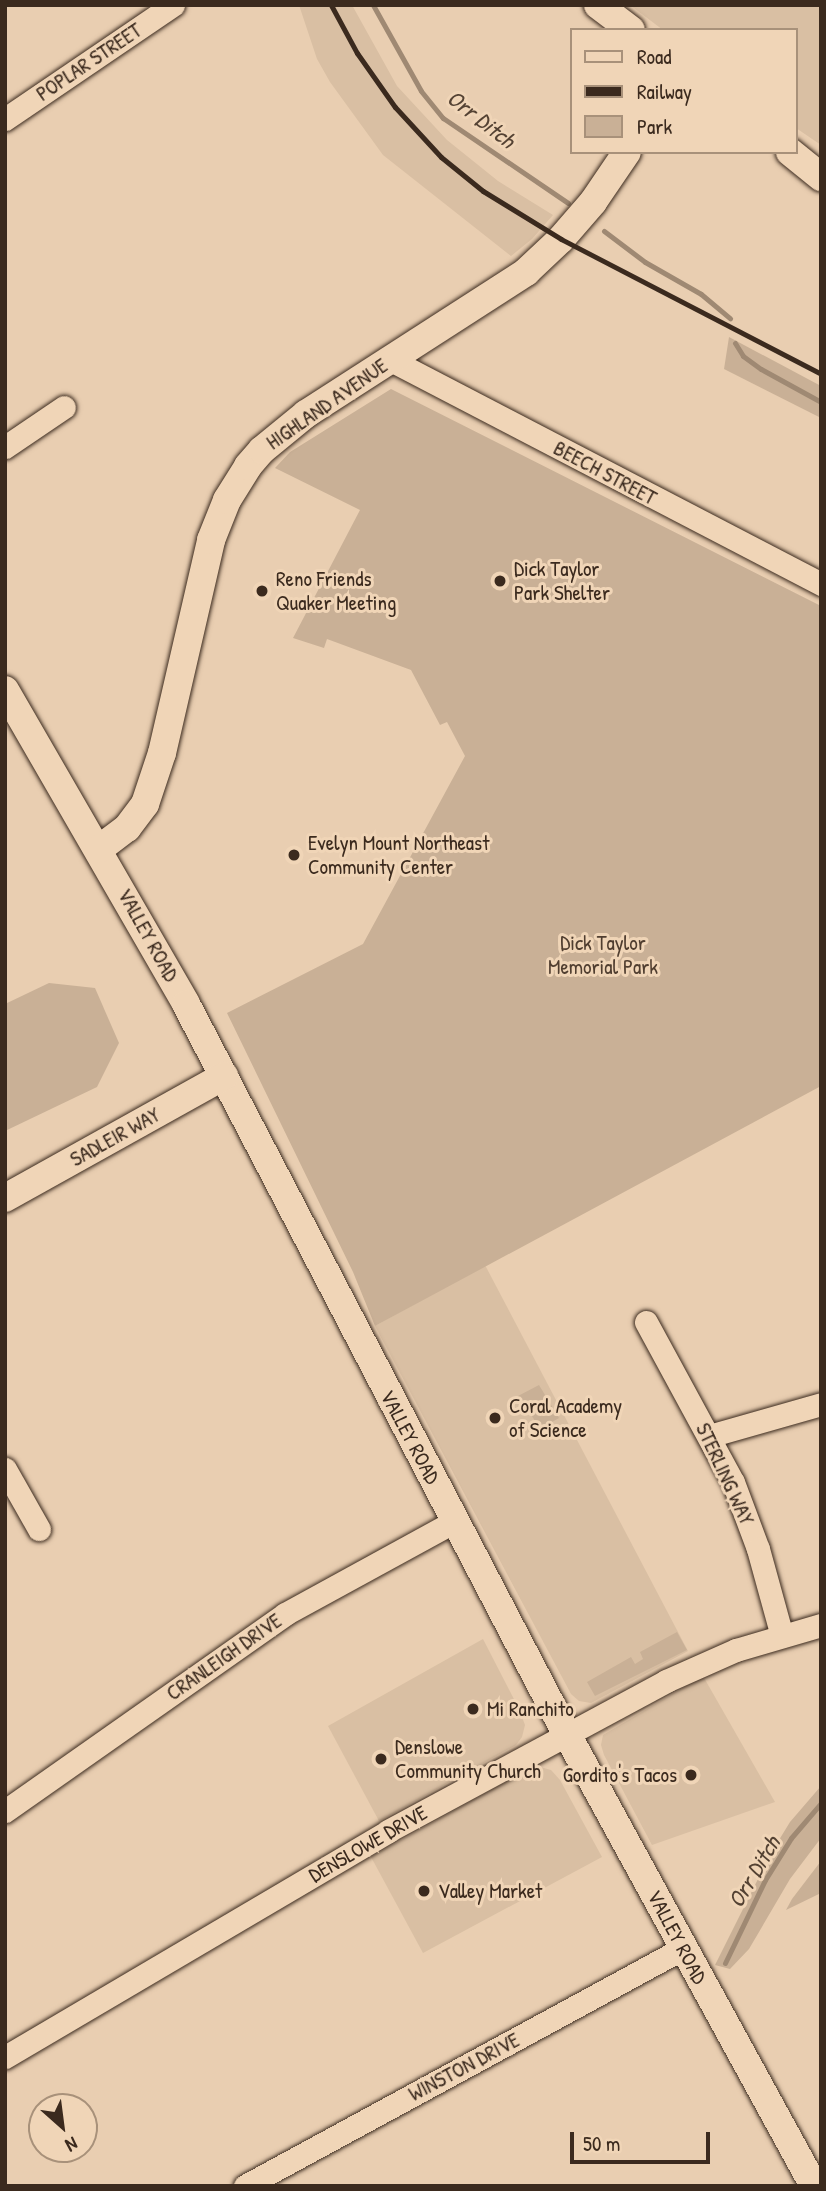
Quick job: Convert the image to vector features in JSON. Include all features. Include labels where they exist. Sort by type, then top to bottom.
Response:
[{"type":"street","name":"POPLAR STREET","points":[[5,119],[173,5]]},
{"type":"street","points":[[598,5],[628,28]]},
{"type":"street","name":"HIGHLAND AVENUE","points":[[99,849],[137,818],[152,785],[205,558],[218,520],[238,481],[262,450],[280,434],[526,272],[561,239],[593,202],[626,154]]},
{"type":"street","points":[[792,154],[821,177]]},
{"type":"street","name":"BEECH STREET","points":[[391,360],[821,584]]},
{"type":"street","points":[[5,447],[64,407]]},
{"type":"street","name":"VALLEY ROAD","points":[[5,690],[99,849],[224,1076],[567,1734],[683,1948],[818,2186]]},
{"type":"street","name":"SADLEIR WAY","points":[[5,1198],[224,1076]]},
{"type":"street","name":"STERLING WAY","points":[[646,1322],[709,1436],[747,1515],[782,1636]]},
{"type":"street","points":[[709,1436],[821,1404]]},
{"type":"street","points":[[5,1469],[39,1529]]},
{"type":"street","name":"CRANLEIGH DRIVE","points":[[5,1811],[285,1614],[455,1521]]},
{"type":"street","name":"DENSLOWE DRIVE","points":[[5,2057],[388,1831],[702,1662],[821,1625]]},
{"type":"street","name":"WINSTON DRIVE","points":[[245,2186],[683,1948]]},
{"type":"shaded area","points":[[299,5],[352,5],[397,86],[447,140],[498,181],[553,215],[532,239],[511,256],[383,155],[330,82],[317,59]]},
{"type":"shaded area","points":[[630,5],[821,5],[821,145],[798,129],[798,28],[660,28]]},
{"type":"shaded area","name":"Coral Academy of Science","points":[[485,1265],[688,1651],[591,1703],[579,1701],[571,1694],[375,1326]]},
{"type":"shaded area","points":[[483,1639],[519,1709],[525,1725],[522,1737],[516,1745],[379,1821],[328,1726]]},
{"type":"shaded area","points":[[703,1676],[775,1802],[652,1845],[604,1755],[601,1745],[603,1735]]},
{"type":"shaded area","points":[[540,1767],[551,1770],[560,1780],[602,1857],[423,1953],[371,1857],[529,1769]]},
{"type":"green space","points":[[729,337],[821,386],[821,418],[724,369]]},
{"type":"green space","name":"Dick Taylor Memorial Park","points":[[391,389],[821,606],[821,1086],[375,1326],[353,1272],[227,1013],[363,944],[465,756],[447,722],[440,725],[411,670],[327,639],[324,648],[293,638],[360,510],[275,468],[290,452]]},
{"type":"green space","points":[[49,983],[95,988],[119,1043],[97,1087],[5,1131],[5,1004]]},
{"type":"green space","points":[[539,1385],[559,1418],[540,1429],[530,1413],[525,1413],[518,1396]]},
{"type":"green space","points":[[677,1632],[687,1650],[595,1696],[587,1682],[631,1657],[635,1664],[643,1659],[640,1652]]},
{"type":"green space","points":[[821,1786],[821,1838],[790,1879],[749,1949],[730,1969],[715,1965],[771,1853],[790,1822]]},
{"type":"green space","points":[[821,1861],[821,1893],[786,1910],[792,1899]]},
{"type":"waterway","name":"Orr Ditch","points":[[373,5],[421,91],[443,118],[568,203]]},
{"type":"waterway","name":"Orr Ditch","points":[[604,231],[645,262],[701,294],[730,318]]},
{"type":"waterway","name":"Orr Ditch","points":[[735,343],[743,356],[761,369],[821,402]]},
{"type":"waterway","name":"Orr Ditch","points":[[725,1963],[765,1880],[791,1838],[821,1803]]},
{"type":"railway","points":[[331,5],[357,53],[395,107],[441,157],[483,191],[561,239],[821,374]]},
{"type":"place","name":"Dick Taylor Park Shelter","points":[[500,581]]},
{"type":"place","name":"Reno Friends Quaker Meeting","points":[[262,591]]},
{"type":"place","name":"Evelyn Mount Northeast Community Center","points":[[294,855]]},
{"type":"place","name":"Coral Academy of Science","points":[[495,1418]]},
{"type":"place","name":"Mi Ranchito","points":[[473,1709]]},
{"type":"place","name":"Denslowe Community Church","points":[[381,1759]]},
{"type":"place","name":"Gordito's Tacos","points":[[691,1775]]},
{"type":"place","name":"Valley Market","points":[[424,1891]]}]
